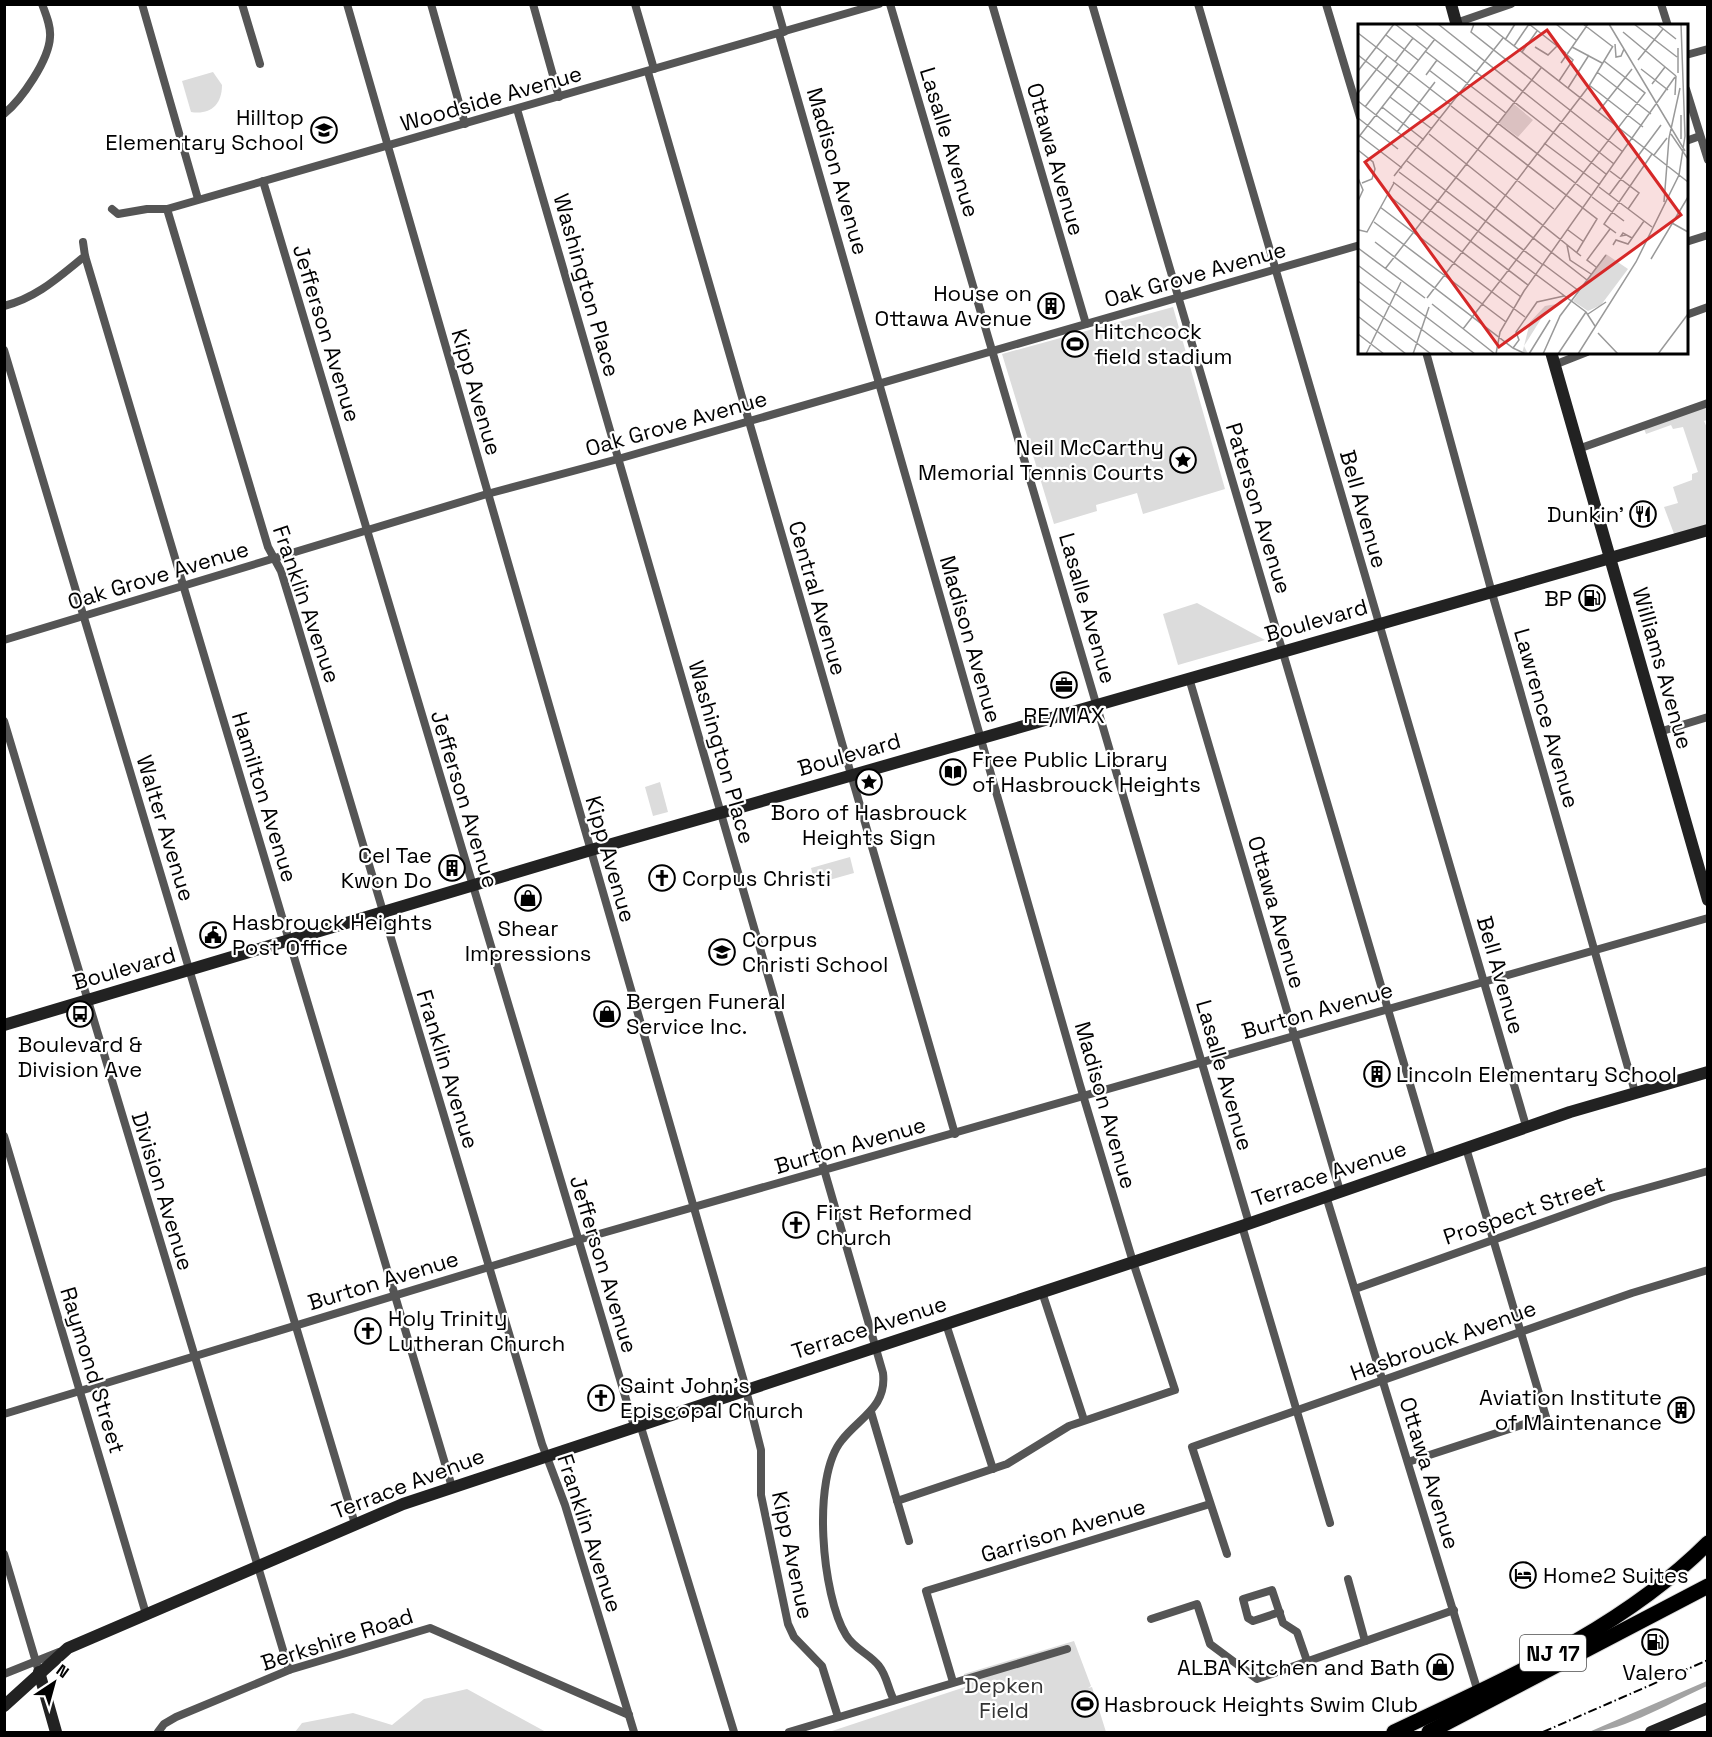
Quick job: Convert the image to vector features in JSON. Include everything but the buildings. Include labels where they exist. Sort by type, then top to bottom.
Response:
[{"type":"highway","name":"NJ 17","points":[[1394,1732],[1478,1692],[1579,1639],[1624,1611],[1707,1543]]},
{"type":"highway","points":[[1601,1642],[1668,1604],[1707,1576]]},
{"type":"highway","name":"NJ 17","points":[[1429,1732],[1707,1586]]},
{"type":"street","points":[[4,114],[28,86],[48,48],[51,34],[42,4]]},
{"type":"street","points":[[142,4],[198,199]]},
{"type":"street","points":[[242,4],[260,64]]},
{"type":"street","name":"Kipp Avenue","points":[[347,4],[746,1389],[761,1447],[760,1495],[788,1624],[794,1637],[822,1666],[838,1717]]},
{"type":"street","points":[[431,4],[465,124]]},
{"type":"street","points":[[533,4],[560,97]]},
{"type":"street","name":"Central Avenue","points":[[635,4],[748,422],[955,1134]]},
{"type":"street","name":"Madison Avenue","points":[[776,4],[781,33],[1084,1096],[1132,1262],[1175,1390],[1084,1420]]},
{"type":"street","name":"Woodside Avenue","points":[[112,209],[118,214],[147,208],[167,209],[879,4]]},
{"type":"street","name":"Lasalle Avenue","points":[[890,4],[1202,1062],[1330,1523]]},
{"type":"street","name":"Ottawa Avenue","points":[[992,4],[1086,324]]},
{"type":"street","name":"Paterson Avenue","points":[[1092,4],[1432,1159]]},
{"type":"street","name":"Bell Avenue","points":[[1198,4],[1526,1126]]},
{"type":"street","points":[[1326,4],[1358,114]]},
{"type":"street","points":[[1450,4],[1456,24],[1511,4]]},
{"type":"street","points":[[1661,4],[1667,24]]},
{"type":"street","points":[[1688,54],[1707,49]]},
{"type":"street","points":[[1688,95],[1703,139],[1707,160]]},
{"type":"street","name":"Washington Place","points":[[518,109],[875,1346],[884,1382],[880,1400],[871,1412]]},
{"type":"street","points":[[1688,141],[1703,139]]},
{"type":"street","name":"Jefferson Avenue","points":[[263,181],[578,1240],[734,1732]]},
{"type":"street","name":"Franklin Avenue","points":[[167,209],[265,537],[276,559],[298,623],[490,1267],[634,1732]]},
{"type":"street","points":[[1688,241],[1707,235]]},
{"type":"street","points":[[4,306],[22,301],[42,290],[85,256],[84,242]]},
{"type":"street","name":"Oak Grove Avenue","points":[[4,640],[487,494],[748,422],[1358,245]]},
{"type":"street","name":"Hamilton Avenue","points":[[85,256],[452,1487]]},
{"type":"street","points":[[1688,314],[1707,307]]},
{"type":"street","name":"Walter Avenue","points":[[4,350],[355,1524]]},
{"type":"street","name":"Lawrence Avenue","points":[[1427,354],[1635,1092]]},
{"type":"street","points":[[1552,359],[1577,354]]},
{"type":"street","name":"Williams Avenue","points":[[1552,359],[1707,900]]},
{"type":"street","points":[[1578,449],[1707,403]]},
{"type":"street","name":"Boulevard","points":[[4,1025],[591,850],[1707,530]]},
{"type":"street","name":"Ottawa Avenue","points":[[1189,678],[1340,1191]]},
{"type":"street","points":[[1659,732],[1707,717]]},
{"type":"street","name":"Division Avenue","points":[[4,721],[289,1670]]},
{"type":"street","name":"Burton Avenue","points":[[4,1414],[578,1240],[695,1214],[824,1171],[1707,918]]},
{"type":"street","name":"Terrace Avenue","points":[[4,1706],[38,1667],[68,1648],[355,1524],[452,1487],[1246,1224],[1526,1126],[1707,1072]]},
{"type":"street","name":"Raymond Street","points":[[4,1137],[146,1614]]},
{"type":"street","points":[[1408,1462],[1546,1417],[1466,1148]]},
{"type":"street","name":"Prospect Street","points":[[1355,1289],[1611,1198],[1707,1171]]},
{"type":"street","name":"Ottawa Avenue","points":[[1326,1196],[1478,1692]]},
{"type":"street","name":"Hasbrouck Avenue","points":[[1210,1504],[1192,1447],[1521,1331],[1707,1270]]},
{"type":"street","points":[[897,1501],[993,1469],[1017,1458],[1069,1426],[1084,1420],[1041,1292]]},
{"type":"street","points":[[946,1324],[993,1469]]},
{"type":"street","points":[[894,1700],[879,1665],[850,1641],[842,1628],[832,1589],[822,1517],[824,1488],[834,1453],[842,1440],[871,1412],[909,1541]]},
{"type":"street","points":[[1210,1504],[1227,1554]]},
{"type":"street","name":"Garrison Avenue","points":[[953,1682],[926,1591],[1210,1504]]},
{"type":"street","points":[[4,1554],[56,1732]]},
{"type":"street","points":[[1348,1579],[1365,1641]]},
{"type":"street","points":[[1280,1612],[1252,1621],[1248,1618],[1243,1599],[1272,1590],[1280,1612],[1283,1623],[1297,1632],[1307,1661]]},
{"type":"street","points":[[1151,1619],[1197,1604],[1210,1644],[1257,1679],[1454,1610]]},
{"type":"street","name":"Berkshire Road","points":[[158,1732],[170,1720],[289,1670],[430,1628],[629,1715]]},
{"type":"street","points":[[789,1732],[1067,1648]]},
{"type":"street","points":[[4,1674],[38,1667]]},
{"type":"street","points":[[1651,1732],[1707,1708]]},
{"type":"green space","points":[[213,72],[222,85],[220,98],[209,110],[191,112],[182,81]]},
{"type":"green space","points":[[1173,307],[1225,489],[1143,514],[1137,493],[1096,505],[1097,511],[1054,524],[1002,354]]},
{"type":"green space","points":[[1707,403],[1707,420],[1704,421],[1708,430],[1707,529],[1676,539],[1664,507],[1678,503],[1673,487],[1692,480],[1692,474],[1698,472],[1683,427],[1673,429],[1671,425],[1646,434],[1643,426]]},
{"type":"green space","points":[[1197,603],[1265,640],[1178,665],[1163,614]]},
{"type":"green space","points":[[660,782],[668,812],[653,816],[645,787]]},
{"type":"green space","points":[[850,857],[854,873],[815,884],[811,868]]},
{"type":"green space","name":"Depken Field","points":[[1074,1641],[1091,1686],[1088,1688],[1092,1687],[1106,1732],[829,1732],[965,1687],[964,1674]]},
{"type":"green space","points":[[467,1689],[546,1732],[295,1732],[302,1723],[353,1713],[392,1725],[424,1699]]},
{"type":"shaded area","points":[[1707,1681],[1707,1686],[1632,1721],[1601,1731],[1589,1732]]},
{"type":"railway","points":[[1543,1732],[1708,1660]]},
{"type":"place","name":"Hilltop Elementary School","points":[[324,130]]},
{"type":"place","name":"House on Ottawa Avenue","points":[[1051,306]]},
{"type":"place","name":"Hitchcock field stadium","points":[[1075,344]]},
{"type":"place","name":"Neil McCarthy Memorial Tennis Courts","points":[[1183,460]]},
{"type":"place","name":"Dunkin'","points":[[1643,514]]},
{"type":"place","name":"BP","points":[[1592,598]]},
{"type":"place","name":"RE/MAX","points":[[1064,685]]},
{"type":"place","name":"Free Public Library of Hasbrouck Heights","points":[[953,772]]},
{"type":"place","name":"Boro of Hasbrouck Heights Sign","points":[[869,782]]},
{"type":"place","name":"Cel Tae Kwon Do","points":[[452,868]]},
{"type":"place","name":"Corpus Christi","points":[[662,878]]},
{"type":"place","name":"Shear Impressions","points":[[528,898]]},
{"type":"place","name":"Hasbrouck Heights Post Office","points":[[213,935]]},
{"type":"place","name":"Corpus Christi School","points":[[722,952]]},
{"type":"place","name":"Boulevard & Division Ave","points":[[80,1014]]},
{"type":"place","name":"Bergen Funeral Service Inc.","points":[[607,1014]]},
{"type":"place","name":"Lincoln Elementary School","points":[[1377,1074]]},
{"type":"place","name":"First Reformed Church","points":[[796,1225]]},
{"type":"place","name":"Holy Trinity Lutheran Church","points":[[368,1331]]},
{"type":"place","name":"Saint John's Episcopal Church","points":[[601,1398]]},
{"type":"place","name":"Aviation Institute of Maintenance","points":[[1681,1410]]},
{"type":"place","name":"Home2 Suites","points":[[1523,1575]]},
{"type":"place","name":"Valero","points":[[1655,1642]]},
{"type":"place","name":"ALBA Kitchen and Bath","points":[[1440,1667]]},
{"type":"place","name":"Hasbrouck Heights Swim Club","points":[[1085,1704]]}]
